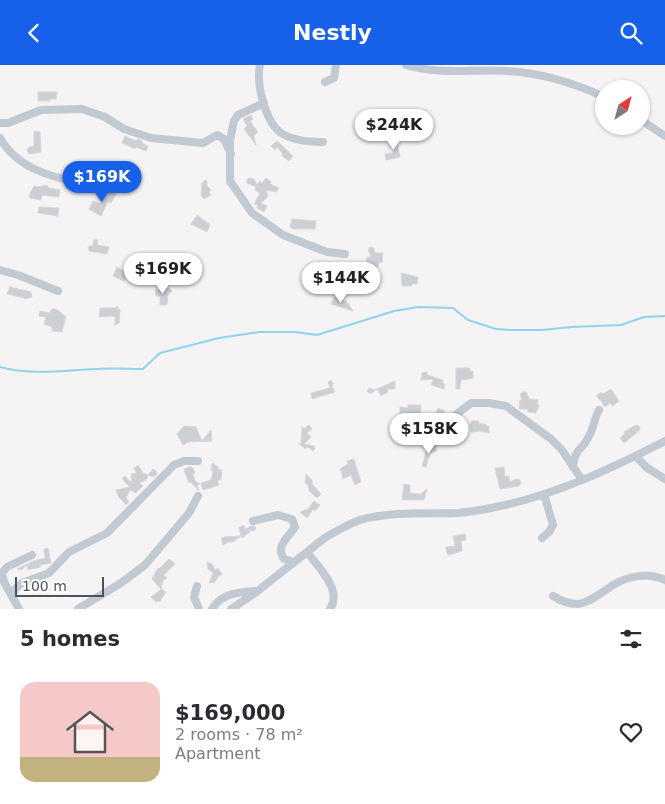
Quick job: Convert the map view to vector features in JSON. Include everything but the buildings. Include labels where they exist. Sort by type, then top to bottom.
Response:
[{"type":"street","points":[[260,65],[258,82],[264,103],[274,124],[283,134],[298,139],[323,142]]},
{"type":"street","points":[[325,83],[334,78],[336,65]]},
{"type":"street","points":[[406,65],[445,71],[516,71],[571,83],[595,93]]},
{"type":"street","points":[[264,103],[235,118],[231,130],[230,181],[258,219],[288,237],[327,252],[345,254]]},
{"type":"street","points":[[4,123],[41,110],[82,109],[105,117],[124,129],[152,137],[203,143],[217,135],[224,139],[231,154]]},
{"type":"street","points":[[650,126],[665,136]]},
{"type":"street","points":[[0,138],[9,152],[34,169],[82,183]]},
{"type":"street","points":[[0,270],[58,291]]},
{"type":"street","points":[[453,417],[471,403],[489,403],[506,407],[551,439],[582,480]]},
{"type":"street","points":[[573,467],[576,453],[590,436],[599,410]]},
{"type":"street","points":[[232,609],[338,530],[360,520],[399,514],[460,513],[500,506],[544,494],[582,480],[665,441]]},
{"type":"street","points":[[636,456],[646,467],[665,479]]},
{"type":"street","points":[[12,596],[15,589],[22,583],[49,573],[69,552],[107,533],[174,465],[184,461],[198,461]]},
{"type":"street","points":[[542,538],[553,525],[544,494]]},
{"type":"street","points":[[78,609],[121,583],[145,565],[189,513],[198,496]]},
{"type":"street","points":[[253,521],[278,515],[288,516],[292,519],[295,527],[283,543],[281,551],[284,559],[294,562]]},
{"type":"street","points":[[307,552],[332,588],[334,600],[330,609]]},
{"type":"street","points":[[19,609],[4,582],[2,573],[7,567],[32,555]]},
{"type":"street","points":[[553,596],[567,603],[579,603],[591,599],[618,582],[635,577],[647,575],[665,580]]},
{"type":"street","points":[[197,586],[194,597],[199,609]]},
{"type":"street","points":[[212,609],[216,603],[227,595],[257,591]]},
{"type":"waterway","points":[[0,367],[36,372],[143,369],[160,353],[219,338],[259,332],[295,332],[317,335],[394,311],[418,307],[453,308],[468,320],[496,329],[511,330],[621,325],[644,317],[665,316]]}]
